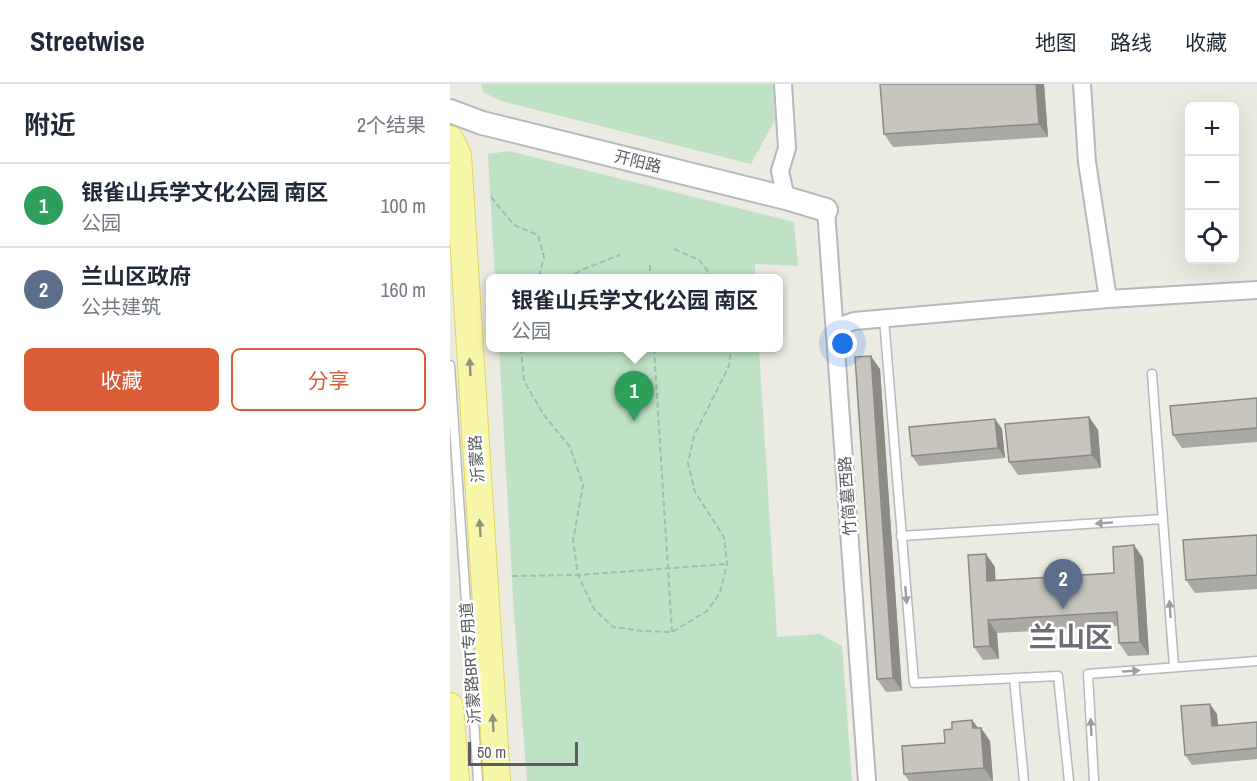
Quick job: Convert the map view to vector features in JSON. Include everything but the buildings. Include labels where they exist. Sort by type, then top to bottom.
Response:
[{"type":"main road","name":"沂蒙路","points":[[450,140],[458,155],[497,781]]},
{"type":"main road","points":[[450,706],[456,781]]},
{"type":"street","points":[[783,84],[787,148],[780,171],[786,198]]},
{"type":"street","points":[[1082,84],[1087,162],[1108,299]]},
{"type":"street","name":"开阳路","points":[[450,111],[482,123],[786,198],[826,210]]},
{"type":"street","name":"竹简墓西路","points":[[826,210],[867,781]]},
{"type":"street","points":[[835,328],[854,321],[1108,299],[1257,290]]},
{"type":"lane","points":[[884,319],[914,683],[1058,676],[1069,781]]},
{"type":"lane","name":"沂蒙路BRT专用道","points":[[450,365],[478,781]]},
{"type":"lane","points":[[1152,374],[1174,667]]},
{"type":"lane","points":[[902,536],[1163,519]]},
{"type":"lane","points":[[1094,781],[1088,674],[1257,661]]},
{"type":"lane","points":[[1014,678],[1024,781]]},
{"type":"path","points":[[490,197],[514,225],[538,236],[544,257],[540,274]]},
{"type":"path","points":[[674,249],[699,260],[709,274]]},
{"type":"path","points":[[576,274],[620,255]]},
{"type":"path","points":[[650,265],[650,274]]},
{"type":"path","points":[[521,352],[524,381],[544,415],[570,447],[583,485],[573,541],[578,575],[594,609],[613,627],[672,632],[706,611],[720,593],[727,564],[724,537],[695,492],[688,463],[694,436],[729,366],[731,352]]},
{"type":"path","points":[[654,352],[672,632]]},
{"type":"path","points":[[512,576],[578,575],[727,564]]},
{"type":"green space","points":[[481,84],[773,84],[775,120],[751,164],[501,101],[483,92]]},
{"type":"green space","points":[[509,151],[794,222],[798,266],[755,264],[755,274],[495,274],[488,154]]},
{"type":"green space","points":[[499,352],[759,352],[777,637],[820,634],[842,646],[852,781],[527,781],[514,613]]},
{"type":"place","name":"银雀山兵学文化公园 南区","points":[[634,421]]},
{"type":"place","name":"兰山区政府","points":[[1063,609]]},
{"type":"district","name":"兰山区","points":[[1071,637]]}]
